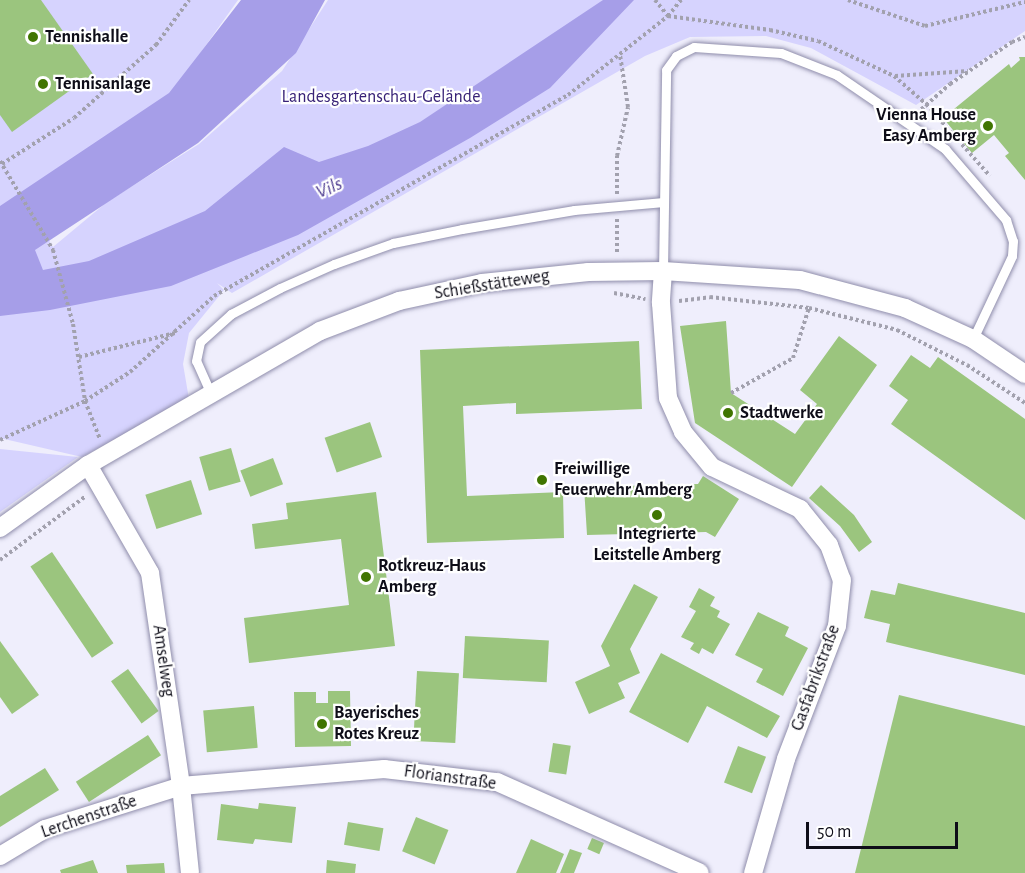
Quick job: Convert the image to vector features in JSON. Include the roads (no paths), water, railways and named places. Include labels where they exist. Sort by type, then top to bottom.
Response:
[{"type":"street","name":"Schießstätteweg","points":[[0,528],[88,465],[320,332],[399,302],[482,283],[588,272],[663,271],[800,280],[905,308],[973,339],[1025,374]]},
{"type":"street","name":"Gasfabrikstraße","points":[[663,271],[661,303],[668,398],[683,432],[712,467],[800,509],[829,545],[842,580],[837,626],[786,759],[753,873]]},
{"type":"street","name":"Amselweg","points":[[88,465],[150,573],[181,786],[190,873]]},
{"type":"street","name":"Florianstraße","points":[[181,786],[384,769],[497,782],[700,873]]},
{"type":"street","name":"Lerchenstraße","points":[[0,856],[45,829],[181,786]]},
{"type":"lane","points":[[663,271],[666,70],[676,56],[694,47],[781,52],[837,75],[945,149],[993,201],[1006,220],[1013,241],[1012,256],[973,339]]},
{"type":"lane","points":[[211,394],[196,361],[200,342],[231,314],[280,288],[334,264],[393,243],[519,218],[664,202]]},
{"type":"water","name":"Vils","points":[[241,0],[325,0],[296,53],[198,143],[35,250],[43,270],[89,261],[205,211],[284,147],[319,162],[368,146],[420,122],[603,0],[634,0],[550,88],[470,138],[298,235],[171,286],[50,310],[0,316],[0,206],[169,93]]},
{"type":"place","name":"Tennishalle","points":[[33,37]]},
{"type":"place","name":"Tennisanlage","points":[[43,84]]},
{"type":"place","name":"Vienna House Easy Amberg","points":[[988,126]]},
{"type":"place","name":"Stadtwerke","points":[[728,413]]},
{"type":"place","name":"Freiwillige Feuerwehr Amberg","points":[[542,480]]},
{"type":"place","name":"Integrierte Leitstelle Amberg","points":[[657,515]]},
{"type":"place","name":"Rotkreuz-Haus Amberg","points":[[366,577]]},
{"type":"place","name":"Bayerisches Rotes Kreuz","points":[[322,724]]},
{"type":"park label","name":"Landesgartenschau-Gelände","points":[[381,97]]}]
